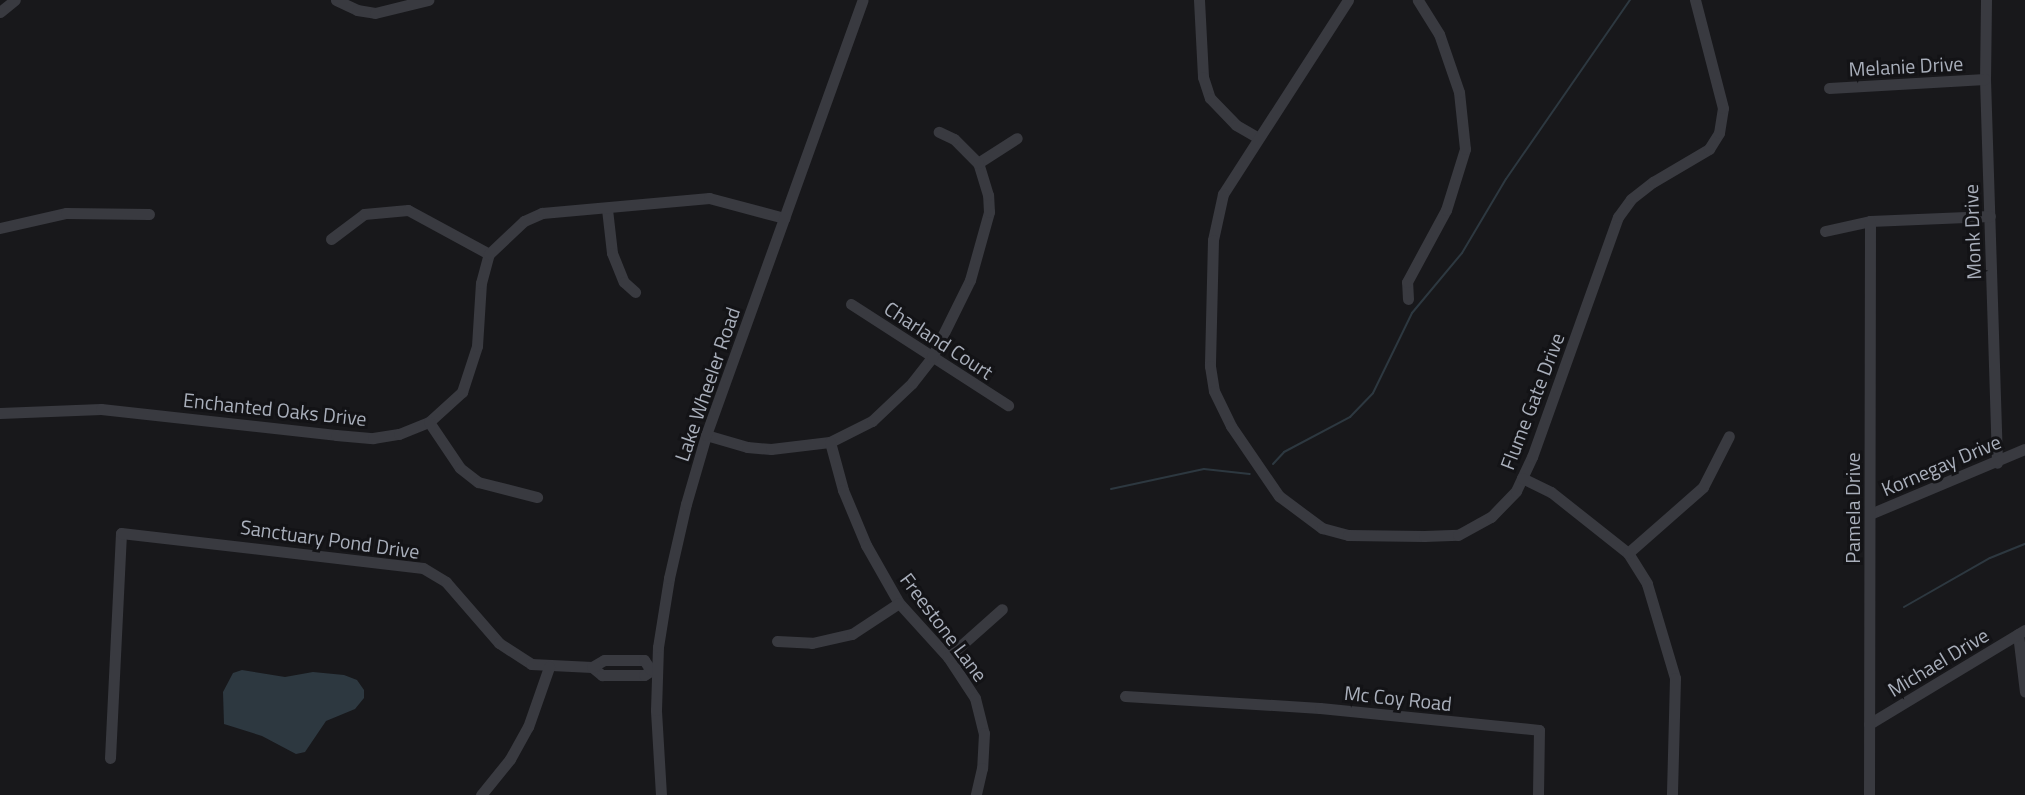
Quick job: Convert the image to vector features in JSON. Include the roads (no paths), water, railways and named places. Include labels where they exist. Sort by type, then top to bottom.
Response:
[{"type":"street","points":[[0,12],[15,0]]},
{"type":"street","points":[[336,0],[357,10],[375,13],[428,0]]},
{"type":"street","name":"Lake Wheeler Road","points":[[661,795],[654,669],[669,578],[706,435],[863,0]]},
{"type":"street","points":[[1199,0],[1203,77],[1210,98],[1236,125],[1257,137]]},
{"type":"street","name":"Flume Gate Drive","points":[[1348,0],[1223,194],[1213,240],[1210,366],[1214,391],[1231,426],[1279,496],[1322,528],[1348,535],[1458,535],[1491,517],[1516,491],[1618,217],[1631,199],[1653,182],[1709,149],[1719,133],[1723,108],[1695,0]]},
{"type":"street","points":[[1408,299],[1407,282],[1446,210],[1461,173],[1465,149],[1459,92],[1439,34],[1418,0]]},
{"type":"street","name":"Monk Drive","points":[[1986,0],[1985,79],[1997,463]]},
{"type":"street","name":"Melanie Drive","points":[[1829,88],[1985,79]]},
{"type":"street","points":[[706,435],[747,447],[771,449],[830,442],[855,431],[889,408],[932,357],[970,280],[986,229],[988,195],[978,163],[954,139],[939,132]]},
{"type":"street","points":[[978,163],[1017,138]]},
{"type":"street","points":[[331,239],[364,214],[408,210],[489,254],[524,221],[542,213],[709,198],[784,218]]},
{"type":"street","points":[[607,209],[612,253],[624,282],[635,292]]},
{"type":"street","points":[[0,228],[66,213],[149,214]]},
{"type":"street","points":[[1825,231],[1870,221],[1990,216]]},
{"type":"street","name":"Pamela Drive","points":[[1869,795],[1870,221]]},
{"type":"street","name":"Enchanted Oaks Drive","points":[[0,413],[101,409],[373,438],[399,434],[429,422],[462,392],[477,346],[481,283],[489,254]]},
{"type":"street","name":"Charland Court","points":[[851,304],[1008,405]]},
{"type":"street","points":[[429,422],[460,468],[478,482],[537,497]]},
{"type":"street","points":[[1628,553],[1703,487],[1729,436]]},
{"type":"street","name":"Freestone Lane","points":[[830,442],[856,523],[899,603],[948,657],[975,698],[984,733],[982,768],[976,795]]},
{"type":"street","name":"Kornegay Drive","points":[[1870,514],[2025,449]]},
{"type":"street","points":[[1522,478],[1551,492],[1628,553],[1647,584],[1675,678],[1672,795]]},
{"type":"street","name":"Sanctuary Pond Drive","points":[[110,758],[121,533],[423,568],[446,582],[499,643],[517,657],[549,667],[592,667],[602,675],[644,675],[654,669]]},
{"type":"street","points":[[777,641],[812,643],[852,634],[899,603]]},
{"type":"street","points":[[948,657],[1002,609]]},
{"type":"street","points":[[2022,632],[2025,692]]},
{"type":"street","name":"Michael Drive","points":[[1869,724],[2022,632]]},
{"type":"street","points":[[481,795],[510,759],[528,727],[549,667]]},
{"type":"street","name":"Mc Coy Road","points":[[1125,696],[1320,708],[1539,730],[1538,795]]},
{"type":"waterway","points":[[1273,464],[1284,452],[1350,417],[1373,393],[1412,313],[1462,253],[1506,179],[1630,0]]},
{"type":"waterway","points":[[1111,489],[1204,469],[1250,474]]},
{"type":"waterway","points":[[1904,607],[1990,558],[2025,544]]}]
